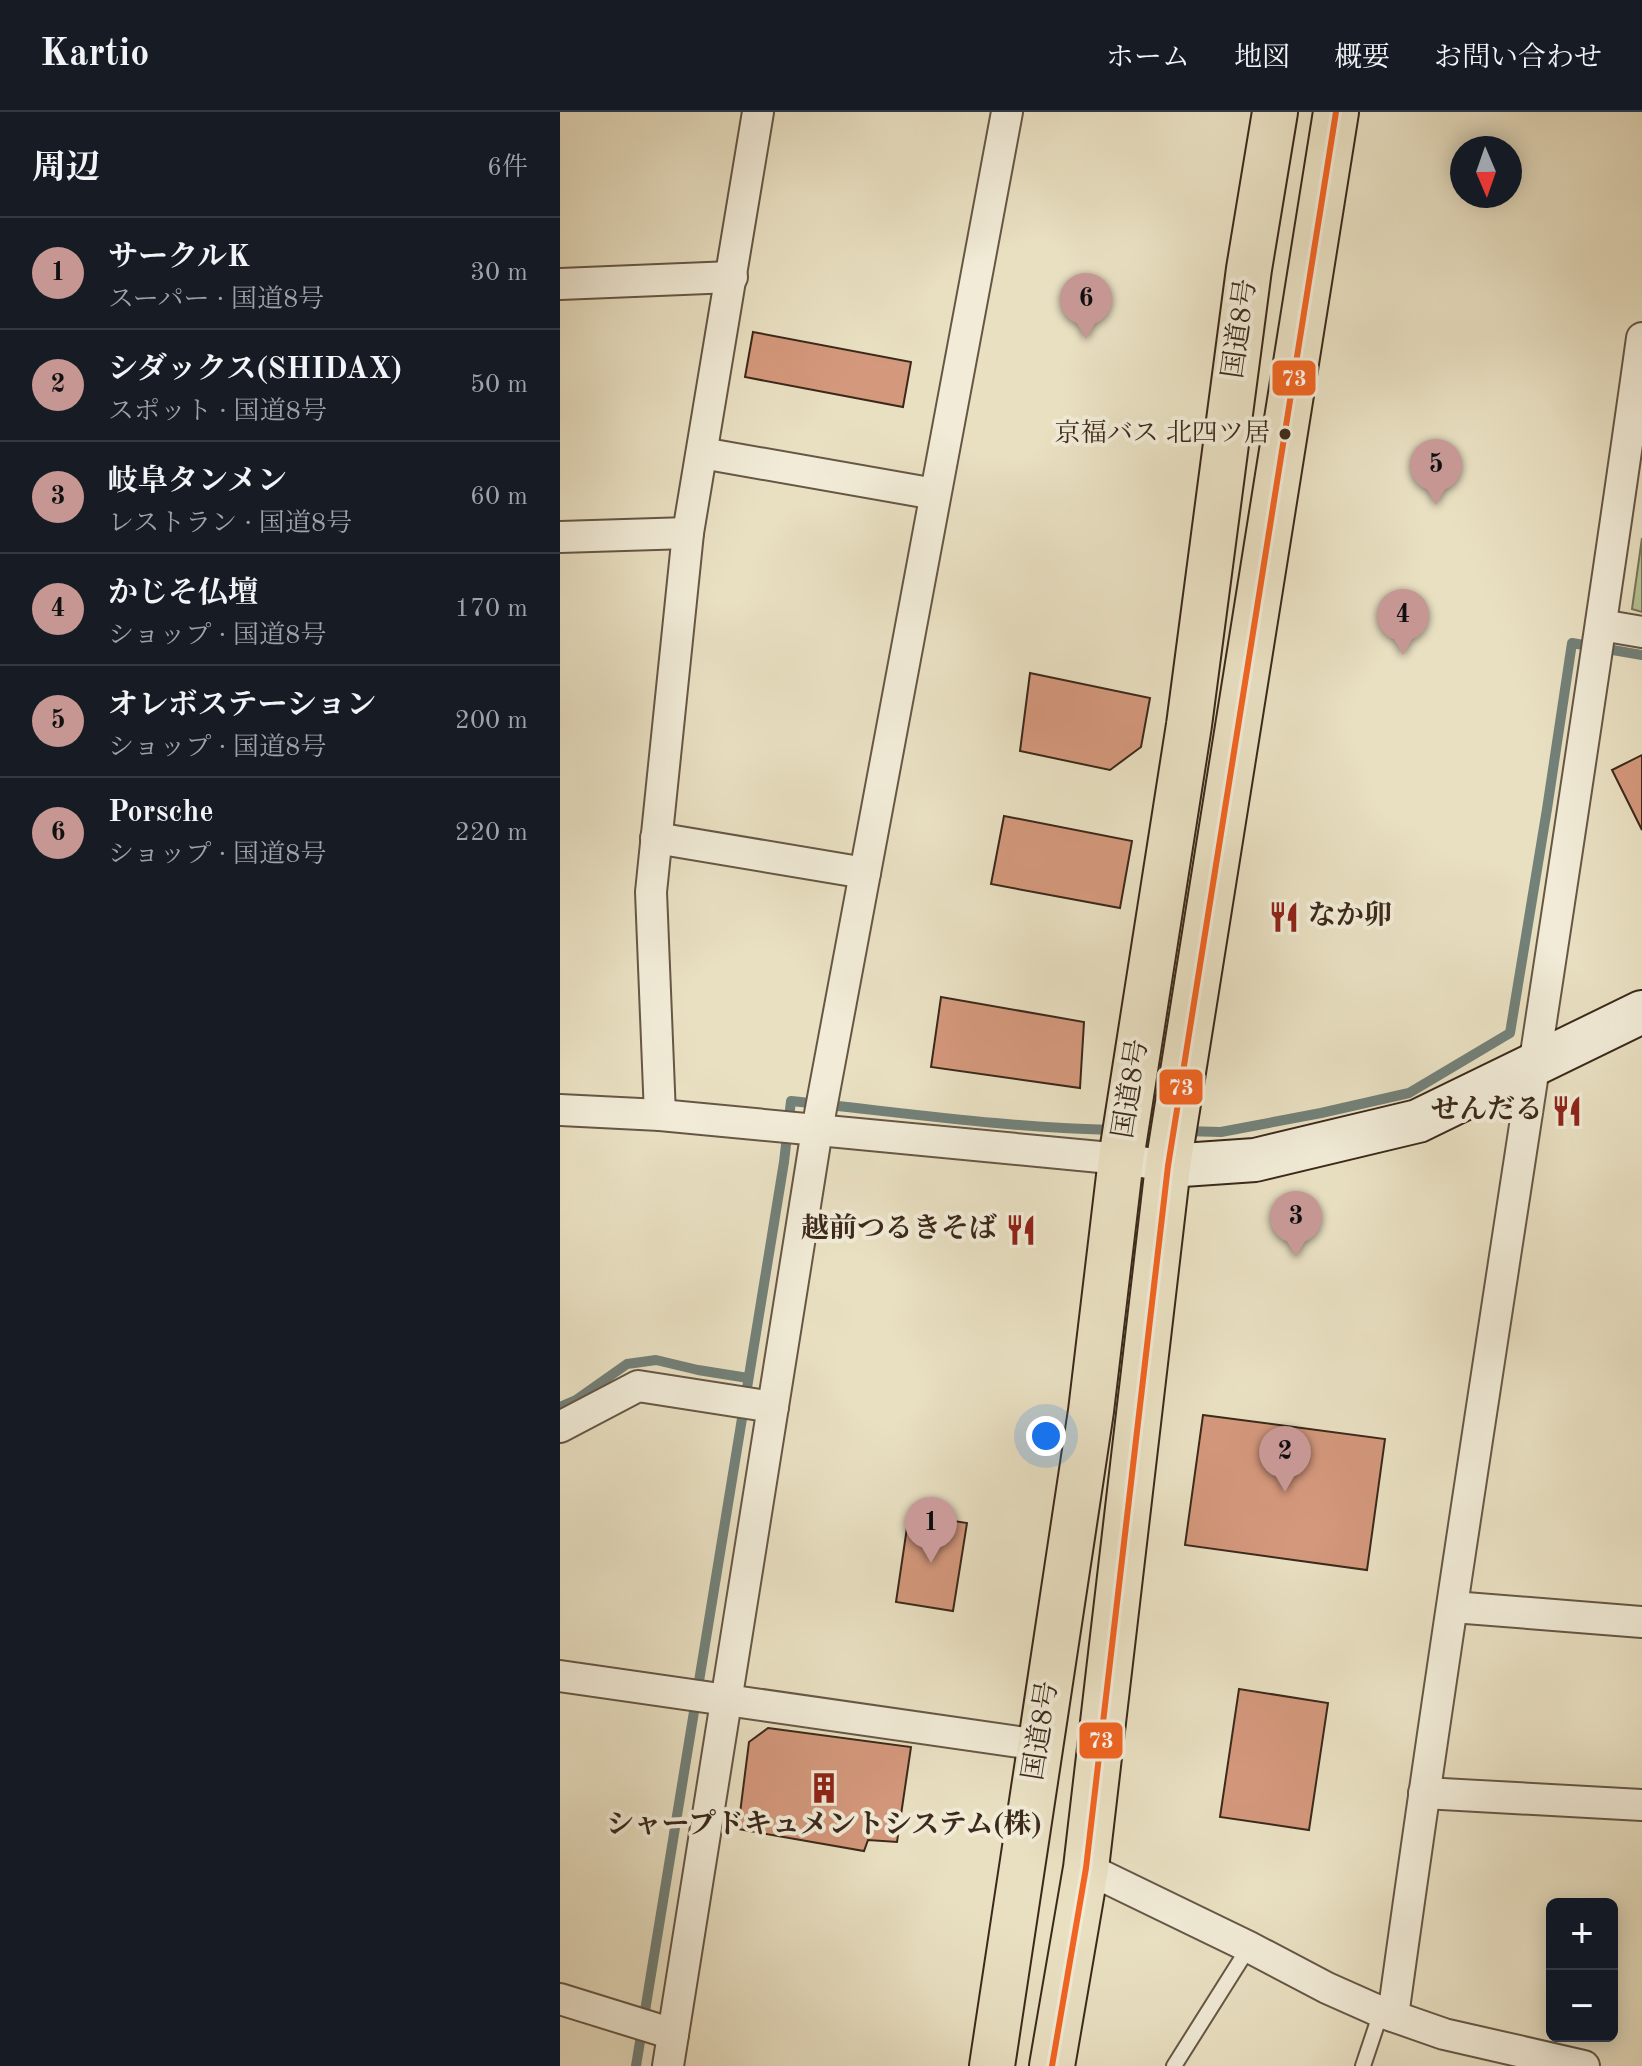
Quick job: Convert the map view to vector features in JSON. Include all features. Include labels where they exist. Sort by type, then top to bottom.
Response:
[{"type":"highway","name":"国道8号","points":[[992,2066],[1091,1411],[1121,1159],[1189,725],[1249,269],[1275,112]]},
{"type":"highway","name":"国道8号","points":[[1052,2066],[1086,1868],[1168,1166],[1336,112]]},
{"type":"street","points":[[660,1115],[651,892],[656,838],[688,533],[758,112]]},
{"type":"street","points":[[668,2066],[817,1130],[1007,112]]},
{"type":"street","points":[[560,284],[732,277]]},
{"type":"street","points":[[1387,2014],[1453,1607],[1642,338]]},
{"type":"street","points":[[702,453],[935,494]]},
{"type":"street","points":[[560,537],[688,533]]},
{"type":"street","points":[[1601,625],[1642,632]]},
{"type":"street","points":[[656,838],[865,873]]},
{"type":"street","points":[[560,1110],[660,1115],[1168,1166],[1255,1160],[1418,1121],[1642,1012]]},
{"type":"street","points":[[560,1427],[638,1386],[773,1407]]},
{"type":"street","points":[[1453,1607],[1642,1622]]},
{"type":"street","points":[[560,1676],[1040,1745]]},
{"type":"street","points":[[1424,1793],[1642,1805]]},
{"type":"street","points":[[1086,1868],[1327,1988],[1387,2014],[1499,2057],[1584,2066]]},
{"type":"street","points":[[560,1999],[673,2034]]},
{"type":"lane","points":[[1174,2066],[1249,1947]]},
{"type":"lane","points":[[1363,2066],[1387,2014]]},
{"type":"green space","points":[[1642,538],[1642,612],[1632,609]]},
{"type":"building","points":[[753,332],[911,362],[903,407],[745,377]]},
{"type":"building","points":[[1030,673],[1150,698],[1141,747],[1110,770],[1020,751]]},
{"type":"building","points":[[1642,755],[1642,830],[1612,770]]},
{"type":"building","points":[[1004,816],[1132,841],[1120,908],[991,884]]},
{"type":"building","points":[[941,997],[1084,1022],[1080,1088],[931,1067]]},
{"type":"building","points":[[1203,1415],[1385,1439],[1367,1570],[1185,1545]]},
{"type":"building","points":[[909,1514],[967,1523],[953,1611],[896,1602]]},
{"type":"building","points":[[1239,1689],[1328,1703],[1309,1830],[1220,1817]]},
{"type":"building","name":"シャープドキュメントシステム(株)","points":[[768,1728],[911,1747],[897,1842],[868,1840],[864,1851],[738,1829],[749,1742]]},
{"type":"waterway","points":[[1183,1131],[1221,1132],[1409,1093],[1510,1033],[1572,643],[1642,655]]},
{"type":"waterway","points":[[636,2066],[784,1162],[791,1101],[994,1123],[1115,1130]]},
{"type":"waterway","points":[[560,1407],[576,1400],[627,1364],[656,1360],[748,1378]]},
{"type":"transit line","name":"73","points":[[1052,2066],[1086,1868],[1168,1166],[1336,112]]},
{"type":"place","name":"Porsche","points":[[1086,339]]},
{"type":"place","name":"京福バス 北四ツ居","points":[[1285,434]]},
{"type":"place","name":"オレボステーション","points":[[1436,505]]},
{"type":"place","name":"かじそ仏壇","points":[[1403,655]]},
{"type":"place","name":"なか卯","points":[[1284,917]]},
{"type":"place","name":"せんだる","points":[[1567,1111]]},
{"type":"place","name":"越前つるきそば","points":[[1021,1230]]},
{"type":"place","name":"岐阜タンメン","points":[[1296,1257]]},
{"type":"place","name":"シダックス(SHIDAX)","points":[[1285,1492]]},
{"type":"place","name":"サークルK","points":[[931,1563]]},
{"type":"place","name":"シャープドキュメントシステム(株)","points":[[824,1788]]}]
